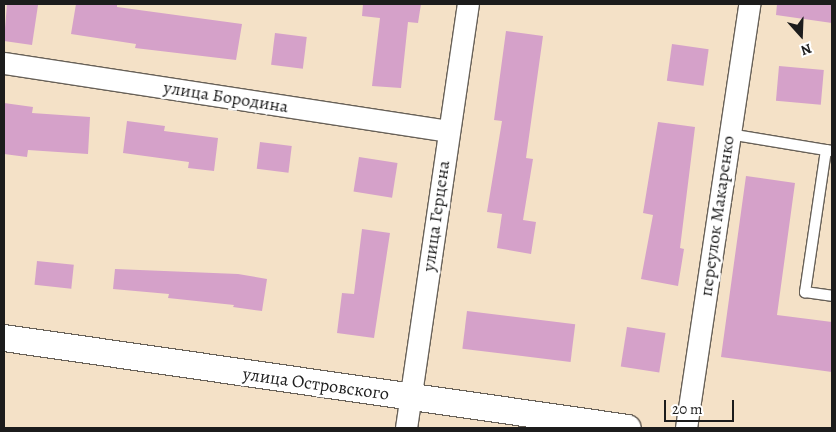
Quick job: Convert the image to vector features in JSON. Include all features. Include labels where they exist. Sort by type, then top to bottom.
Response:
[{"type":"street","name":"улица Герцена","points":[[406,428],[468,4]]},
{"type":"street","name":"переулок Макаренко","points":[[686,428],[749,4]]},
{"type":"street","name":"улица Бородина","points":[[4,63],[449,131]]},
{"type":"street","name":"улица Островского","points":[[4,338],[409,398],[628,428]]},
{"type":"lane","points":[[729,134],[829,150],[805,292],[832,296]]},
{"type":"building","points":[[7,4],[38,5],[32,45],[4,41]]},
{"type":"building","points":[[76,4],[117,4],[117,7],[242,24],[236,60],[135,48],[136,44],[71,34]]},
{"type":"building","points":[[363,4],[421,4],[418,23],[408,22],[401,88],[372,86],[380,18],[362,16]]},
{"type":"building","points":[[777,4],[832,4],[832,23],[776,15]]},
{"type":"building","points":[[506,31],[543,36],[526,158],[533,159],[523,220],[536,222],[531,254],[497,248],[502,214],[487,212],[502,121],[494,120]]},
{"type":"building","points":[[275,33],[307,37],[303,69],[271,65]]},
{"type":"building","points":[[672,44],[709,49],[703,86],[667,81]]},
{"type":"building","points":[[779,66],[824,70],[821,105],[776,101]]},
{"type":"building","points":[[4,103],[33,107],[32,113],[90,117],[88,154],[28,150],[27,157],[4,154]]},
{"type":"building","points":[[127,121],[165,126],[164,131],[218,138],[214,171],[188,168],[189,162],[123,153]]},
{"type":"building","points":[[658,122],[695,127],[680,248],[684,249],[678,286],[641,279],[653,215],[643,213]]},
{"type":"building","points":[[260,142],[292,146],[288,173],[257,169]]},
{"type":"building","points":[[359,157],[398,163],[392,198],[354,192]]},
{"type":"building","points":[[746,176],[795,183],[777,315],[832,322],[832,372],[721,357]]},
{"type":"building","points":[[362,229],[390,233],[374,338],[337,333],[342,293],[354,294]]},
{"type":"building","points":[[37,261],[74,265],[71,289],[34,285]]},
{"type":"building","points":[[115,269],[238,274],[267,279],[262,311],[233,307],[234,305],[168,298],[169,294],[113,289]]},
{"type":"building","points":[[467,311],[575,324],[571,362],[462,349]]},
{"type":"building","points":[[627,327],[666,333],[659,373],[621,367]]}]
